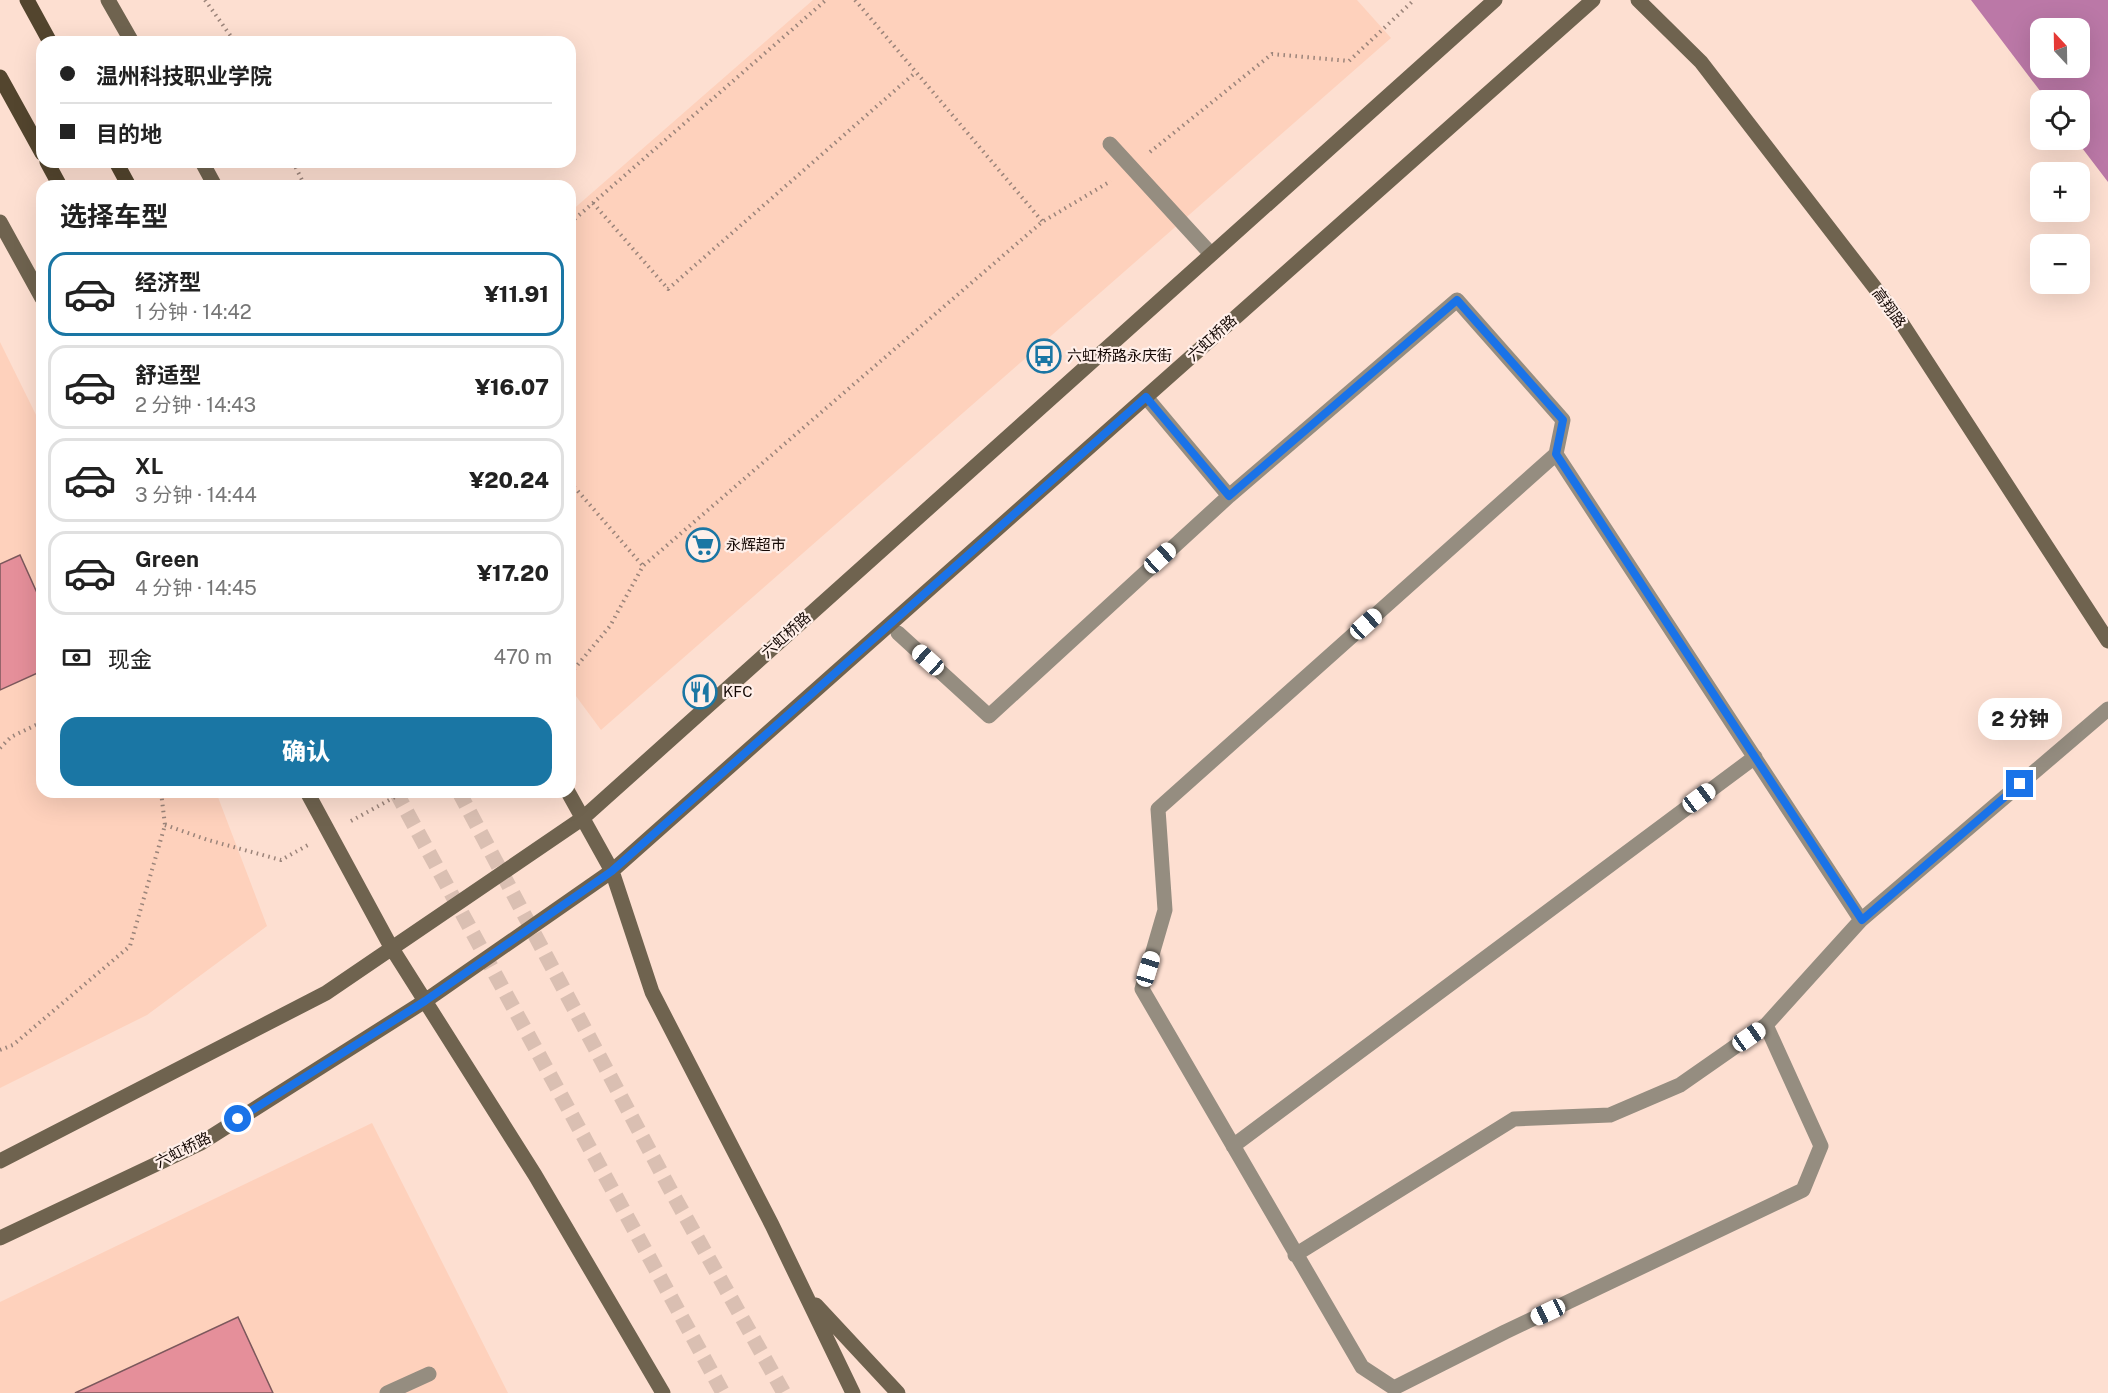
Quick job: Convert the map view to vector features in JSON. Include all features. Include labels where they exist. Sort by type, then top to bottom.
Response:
[{"type":"main road","points":[[27,0],[47,36]]},
{"type":"main road","points":[[108,0],[129,36]]},
{"type":"main road","name":"六虹桥路","points":[[0,1161],[326,993],[583,818],[1495,0]]},
{"type":"main road","name":"六虹桥路","points":[[0,1238],[201,1143],[425,1001],[612,871],[1593,0]]},
{"type":"main road","name":"高翔路","points":[[1638,0],[1701,62],[1899,319],[2108,641]]},
{"type":"main road","points":[[0,77],[36,142]]},
{"type":"main road","points":[[0,222],[36,287]]},
{"type":"main road","points":[[310,798],[391,947],[535,1175],[663,1393]]},
{"type":"main road","points":[[571,798],[612,871],[652,992],[761,1203],[853,1393]]},
{"type":"main road","points":[[805,1293],[898,1393]]},
{"type":"lane","points":[[1110,144],[1211,254]]},
{"type":"lane","points":[[898,633],[989,716],[1229,496],[1457,300],[1563,420],[1556,454],[1158,809],[1165,910],[1142,989],[1362,1368],[1394,1388],[1505,1332],[1803,1191],[1821,1146],[1766,1025]]},
{"type":"lane","points":[[1146,397],[1229,496]]},
{"type":"lane","points":[[1556,454],[1862,920]]},
{"type":"lane","points":[[1295,1255],[1514,1119],[1610,1115],[1680,1085],[1766,1025],[1862,920],[2108,709]]},
{"type":"lane","points":[[1233,1146],[1755,757]]},
{"type":"lane","points":[[387,1393],[429,1374]]},
{"type":"path","points":[[205,0],[231,36]]},
{"type":"path","points":[[576,218],[826,0]]},
{"type":"path","points":[[855,0],[1042,222]]},
{"type":"path","points":[[576,667],[610,626],[643,566],[1042,222],[1098,190],[1131,167],[1272,54],[1349,61],[1414,0]]},
{"type":"path","points":[[593,203],[668,289],[916,72]]},
{"type":"path","points":[[576,489],[643,566]]},
{"type":"path","points":[[0,748],[11,737],[36,725]]},
{"type":"path","points":[[0,1050],[13,1045],[130,946],[165,825],[161,798]]},
{"type":"path","points":[[165,825],[208,840],[281,860],[393,798]]},
{"type":"shaded area","points":[[813,0],[1357,0],[1391,38],[601,730],[576,696],[576,207]]},
{"type":"shaded area","points":[[1971,0],[2108,0],[2108,182],[2084,150],[2090,150],[2090,90],[2039,90],[2030,78],[2090,78],[2090,18],[2030,18],[2030,78]]},
{"type":"shaded area","points":[[0,342],[36,415],[36,798],[218,798],[267,926],[147,1015],[0,1088]]},
{"type":"shaded area","points":[[372,1123],[508,1393],[0,1393],[0,1302]]},
{"type":"building","points":[[20,555],[36,591],[36,674],[0,690],[0,564]]},
{"type":"building","points":[[238,1317],[273,1393],[75,1393]]},
{"type":"tunnel","points":[[399,798],[723,1393]]},
{"type":"tunnel","points":[[462,798],[671,1191],[784,1393]]},
{"type":"place","name":"六虹桥路永庆街","points":[[1044,356]]},
{"type":"place","name":"永辉超市","points":[[703,545]]},
{"type":"place","name":"KFC","points":[[700,692]]},
{"type":"route","points":[[238,1119],[425,1001],[612,871],[1146,397],[1229,496],[1457,300],[1563,420],[1556,454],[1862,920],[2020,784]]}]
